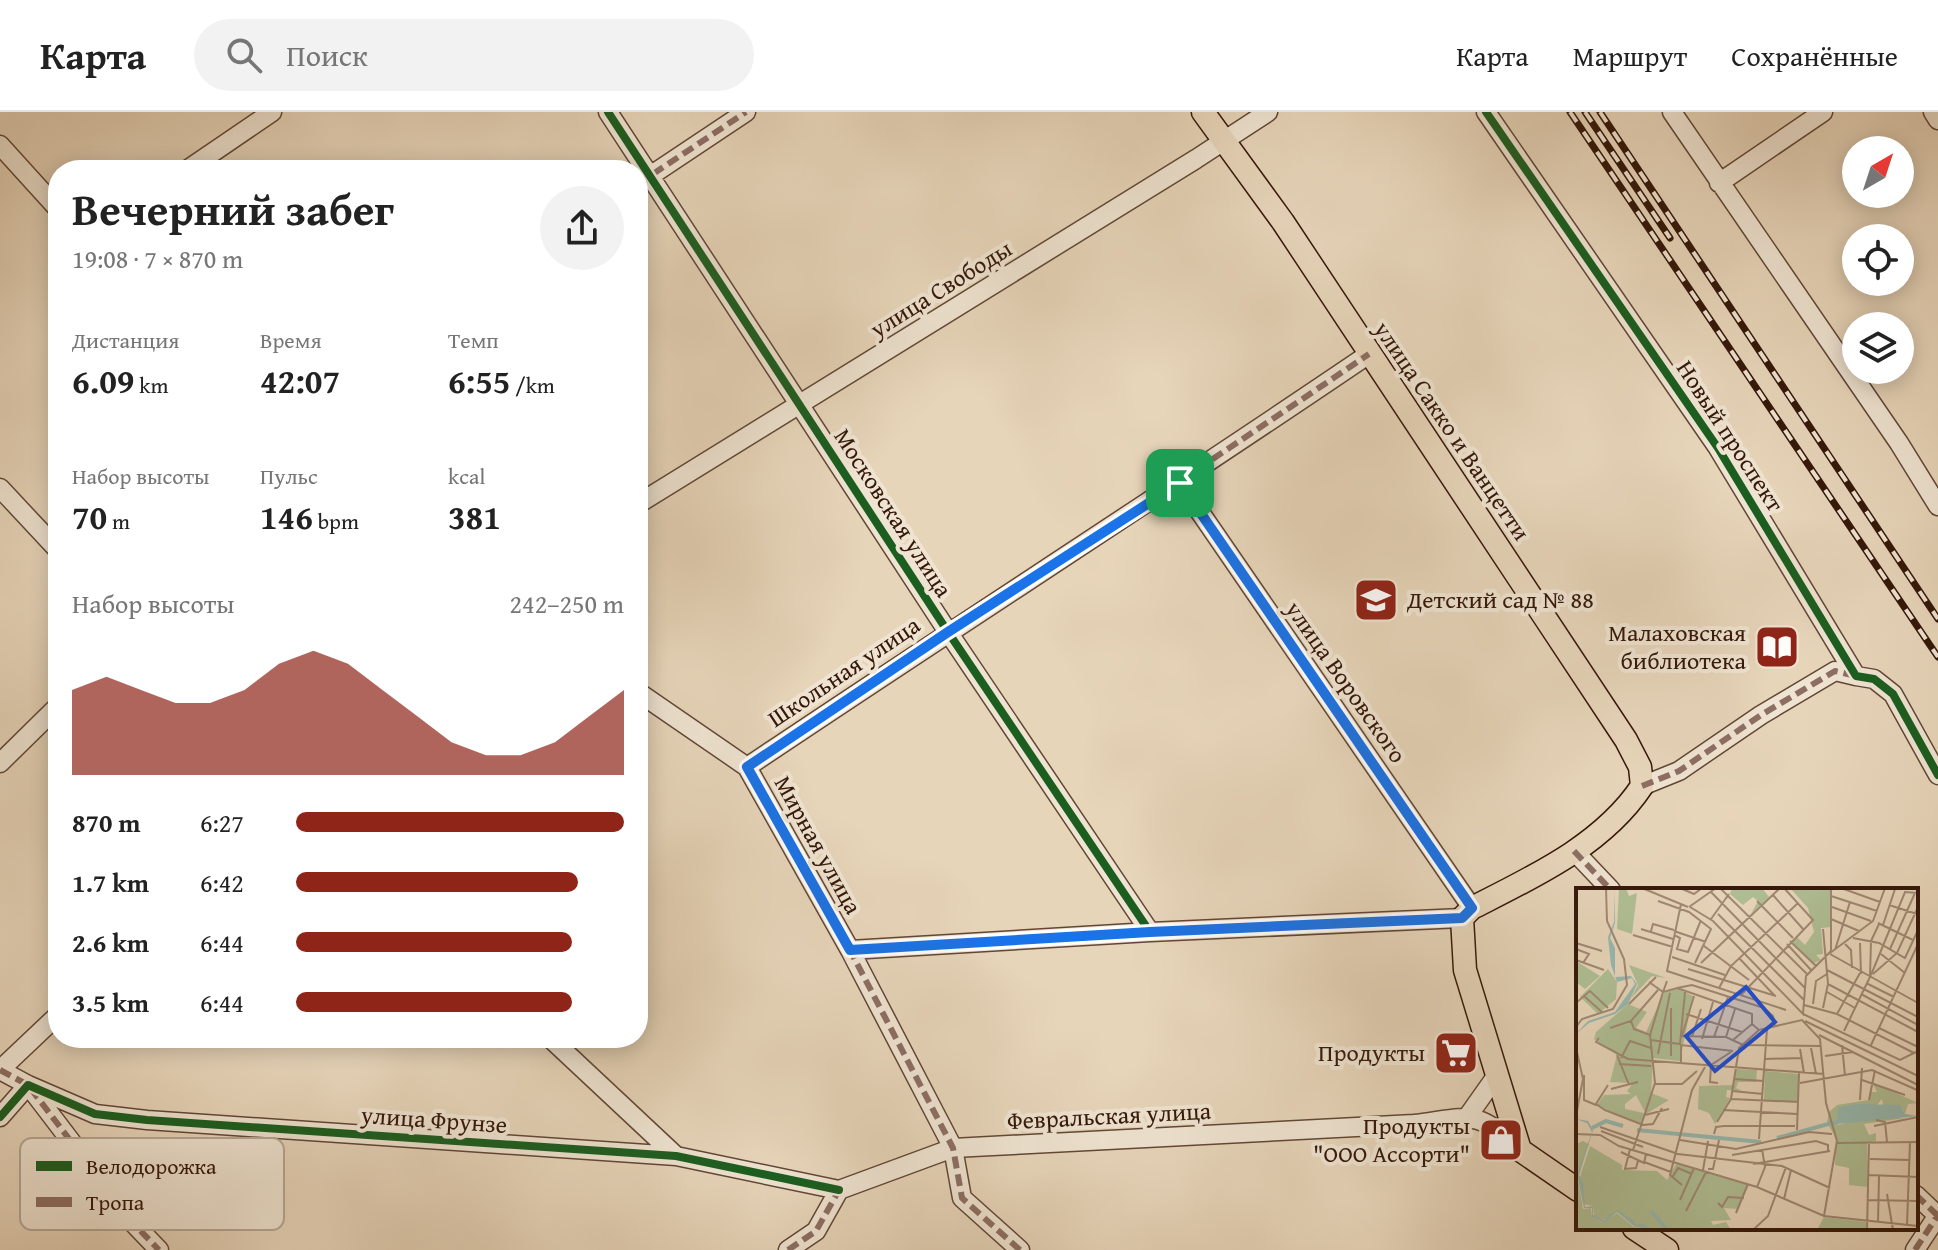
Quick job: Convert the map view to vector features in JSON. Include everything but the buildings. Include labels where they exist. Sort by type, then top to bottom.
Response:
[{"type":"main road","name":"улица Сакко и Ванцетти","points":[[1203,112],[1283,222],[1626,740],[1640,767],[1642,786]]},
{"type":"main road","points":[[1576,1189],[1520,1150],[1465,970],[1467,913],[1574,851],[1613,823],[1642,786]]},
{"type":"main road","points":[[1637,1230],[1667,1250]]},
{"type":"street","points":[[202,160],[272,112]]},
{"type":"street","name":"Московская улица","points":[[608,112],[634,160]]},
{"type":"street","points":[[648,178],[746,112]]},
{"type":"street","name":"улица Свободы","points":[[648,498],[1268,112]]},
{"type":"street","name":"Новый проспект","points":[[1486,112],[1718,448],[1856,676]]},
{"type":"street","points":[[1672,112],[1899,443],[1938,506]]},
{"type":"street","points":[[1719,183],[1823,112]]},
{"type":"street","points":[[1933,112],[1938,120]]},
{"type":"street","points":[[0,145],[48,198]]},
{"type":"street","name":"Московская улица","points":[[648,184],[1150,932]]},
{"type":"street","name":"Школьная улица","points":[[747,767],[948,632],[1180,483],[1369,354]]},
{"type":"street","name":"улица Воровского","points":[[1180,483],[1467,913]]},
{"type":"street","points":[[0,488],[48,539]]},
{"type":"street","points":[[1642,786],[1679,771],[1761,715],[1835,671],[1874,679],[1893,694],[1938,775]]},
{"type":"street","name":"Мирная улица","points":[[648,699],[747,767],[850,950],[953,1148],[962,1198],[1020,1250]]},
{"type":"street","points":[[0,763],[48,716]]},
{"type":"street","points":[[1574,851],[1609,888]]},
{"type":"street","points":[[850,950],[1467,913]]},
{"type":"street","points":[[0,1070],[48,1024]]},
{"type":"street","points":[[561,1048],[676,1156]]},
{"type":"street","name":"улица Фрунзе","points":[[0,1070],[95,1114],[676,1156],[839,1190]]},
{"type":"street","points":[[1497,1075],[1468,1116],[1497,1128],[1520,1150]]},
{"type":"street","points":[[0,1117],[28,1085],[68,1138]]},
{"type":"street","name":"Февральская улица","points":[[839,1190],[953,1148],[1398,1125],[1468,1116]]},
{"type":"street","points":[[788,1250],[816,1231],[839,1190]]},
{"type":"street","points":[[1915,1250],[1938,1216],[1918,1197]]},
{"type":"street","points":[[140,1230],[159,1250]]},
{"type":"railway","points":[[1570,112],[1938,657]]},
{"type":"railway","points":[[1585,112],[1670,238]]},
{"type":"railway","points":[[1600,112],[1938,619]]},
{"type":"marked path","points":[[648,177],[746,112]]},
{"type":"marked path","points":[[747,767],[1369,354]]},
{"type":"marked path","points":[[1180,483],[1472,908]]},
{"type":"marked path","points":[[1642,786],[1679,771],[1761,715],[1835,671],[1856,676]]},
{"type":"marked path","points":[[1574,851],[1609,888]]},
{"type":"marked path","points":[[1020,1250],[962,1198],[953,1148],[850,950],[1462,918]]},
{"type":"marked path","points":[[0,1070],[28,1085],[68,1138]]},
{"type":"marked path","points":[[788,1250],[816,1231],[839,1190]]},
{"type":"marked path","points":[[1918,1197],[1938,1216]]},
{"type":"marked path","points":[[1915,1250],[1938,1215]]},
{"type":"marked path","points":[[140,1230],[159,1250]]},
{"type":"cycle path","points":[[608,112],[639,160]]},
{"type":"cycle path","points":[[1486,112],[1718,448],[1856,676],[1874,679],[1893,694],[1938,775]]},
{"type":"cycle path","points":[[648,173],[948,632],[1150,932]]},
{"type":"cycle path","points":[[0,1117],[28,1085],[95,1114],[676,1156],[839,1190]]},
{"type":"place","name":"Детский сад № 88","points":[[1376,600]]},
{"type":"place","name":"Малаховская библиотека","points":[[1777,647]]},
{"type":"place","name":"Продукты","points":[[1456,1053]]},
{"type":"place","name":"Продукты \"ООО Ассорти\"","points":[[1501,1140]]},
{"type":"route","points":[[1180,483],[1472,908],[1462,918],[850,950],[747,767],[948,632],[1180,483]]}]
